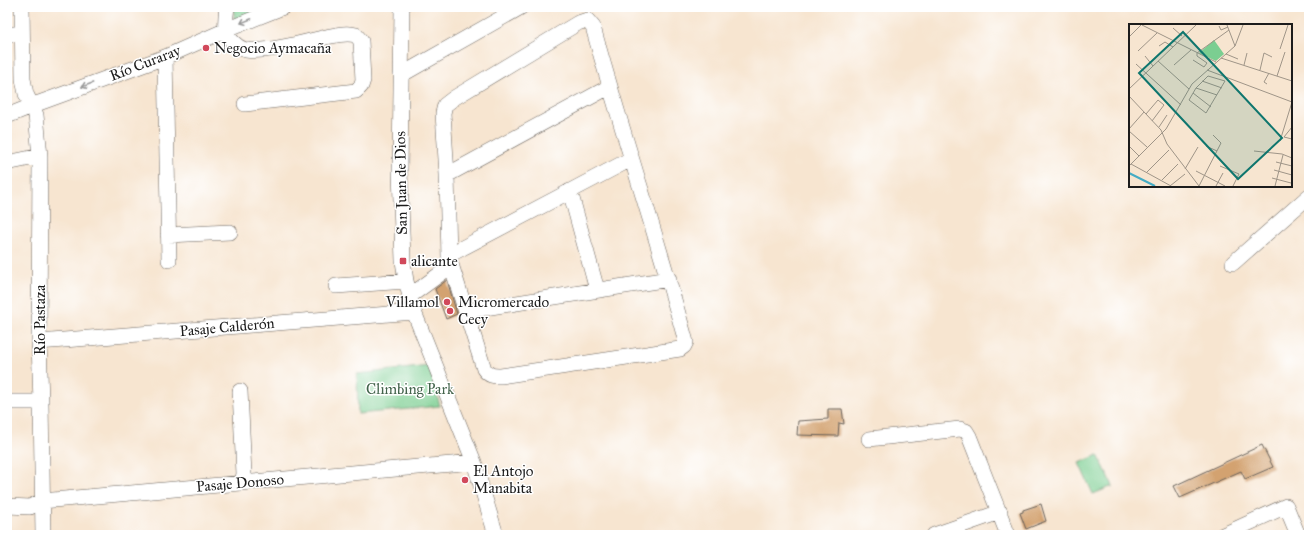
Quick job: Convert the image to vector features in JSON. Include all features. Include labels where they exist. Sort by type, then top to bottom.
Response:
[{"type":"street","name":"Río Pastaza","points":[[22,7],[23,79],[26,94],[36,115],[40,156],[39,342],[43,535]]},
{"type":"street","points":[[227,7],[226,30],[229,37],[240,48],[247,50],[277,48],[343,34],[356,35],[361,41],[363,80],[361,86],[356,91],[245,104]]},
{"type":"street","name":"Río Curaray","points":[[7,116],[165,57],[283,7]]},
{"type":"street","name":"San Juan de Dios","points":[[402,7],[400,171],[403,260],[414,312],[474,462],[496,535]]},
{"type":"street","points":[[401,75],[521,7]]},
{"type":"street","points":[[587,20],[593,27],[609,87],[631,159],[669,279],[686,342],[684,346],[680,349],[501,376],[492,376],[488,374],[484,369],[450,260],[443,113],[445,105],[454,98],[578,23],[587,20]]},
{"type":"street","points":[[7,34],[22,34]]},
{"type":"street","points":[[165,57],[169,260]]},
{"type":"street","points":[[447,175],[609,87]]},
{"type":"street","points":[[7,163],[40,156]]},
{"type":"street","points":[[336,286],[408,288],[450,260],[570,191],[631,159]]},
{"type":"street","points":[[570,191],[597,290]]},
{"type":"street","points":[[1234,263],[1309,196]]},
{"type":"street","points":[[168,235],[230,232]]},
{"type":"street","points":[[466,311],[669,279]]},
{"type":"street","name":"Pasaje Calderón","points":[[39,342],[414,312]]},
{"type":"street","points":[[240,391],[244,474],[242,482]]},
{"type":"street","points":[[7,402],[41,402]]},
{"type":"street","points":[[869,439],[960,428],[966,431],[1008,535]]},
{"type":"street","name":"Pasaje Donoso","points":[[7,506],[30,507],[42,501],[474,462]]},
{"type":"street","points":[[1223,535],[1286,506],[1298,535]]},
{"type":"street","points":[[934,535],[1000,512]]},
{"type":"green space","points":[[234,7],[268,7],[234,21]]},
{"type":"green space","name":"Climbing Park","points":[[429,366],[440,406],[358,414],[357,374]]},
{"type":"green space","points":[[1098,455],[1113,486],[1093,494],[1079,463]]},
{"type":"building","points":[[447,280],[457,314],[446,319],[435,289]]},
{"type":"building","points":[[828,409],[842,409],[844,424],[839,423],[838,436],[797,435],[798,421],[828,419]]},
{"type":"building","points":[[1262,445],[1273,467],[1245,479],[1241,471],[1180,498],[1174,486]]},
{"type":"building","points":[[1041,504],[1046,521],[1026,529],[1020,513],[1023,512],[1023,510]]},
{"type":"place","name":"Negocio Aymacaña","points":[[206,48]]},
{"type":"place","name":"alicante","points":[[403,261]]},
{"type":"place","name":"Villamol","points":[[447,302]]},
{"type":"place","name":"Micromercado Cecy","points":[[450,311]]},
{"type":"place","name":"El Antojo Manabita","points":[[465,480]]}]
